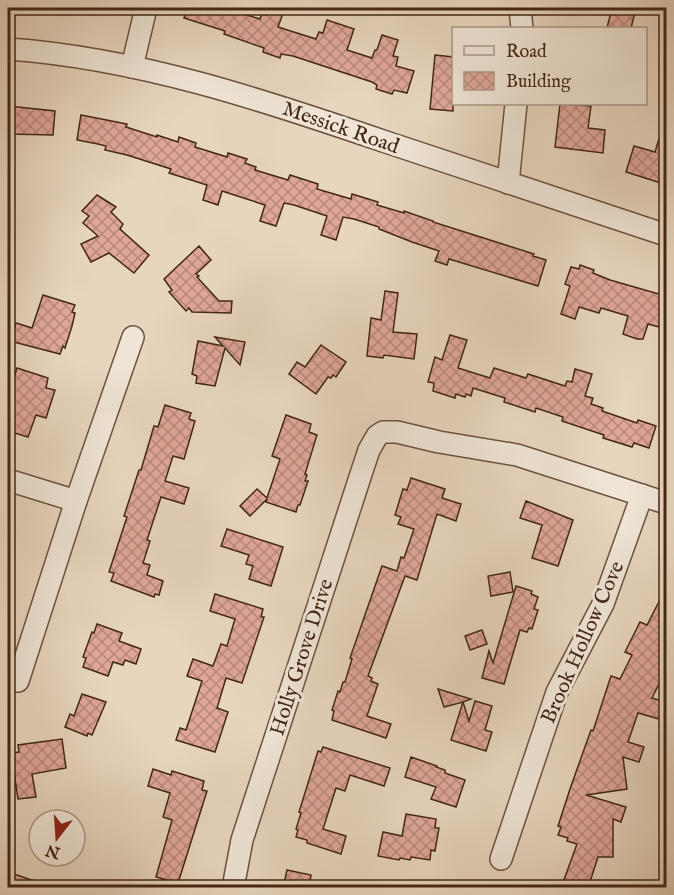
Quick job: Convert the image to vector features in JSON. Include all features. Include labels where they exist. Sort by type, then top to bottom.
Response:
[{"type":"street","points":[[132,67],[146,8]]},
{"type":"street","name":"Messick Road","points":[[8,49],[66,55],[132,67],[263,100],[666,235]]},
{"type":"street","points":[[508,183],[516,105]]},
{"type":"street","points":[[18,681],[76,501],[133,337]]},
{"type":"street","name":"Holly Grove Drive","points":[[233,888],[242,840],[357,485],[373,443],[383,432],[397,432],[439,442],[517,455],[642,495]]},
{"type":"street","points":[[8,480],[76,501]]},
{"type":"street","points":[[642,495],[666,503]]},
{"type":"street","name":"Brook Hollow Cove","points":[[501,858],[557,692],[603,604],[642,495]]},
{"type":"building","points":[[187,8],[222,8],[260,19],[262,13],[266,15],[268,8],[285,8],[278,27],[316,39],[319,32],[323,33],[327,20],[354,29],[347,50],[372,58],[382,35],[398,40],[393,56],[398,57],[396,66],[414,71],[407,93],[394,90],[392,94],[376,89],[377,85],[372,82],[293,56],[281,54],[280,58],[263,52],[264,48],[224,34],[225,31],[184,18]]},
{"type":"building","points":[[612,8],[636,8],[631,27],[607,27]]},
{"type":"building","points":[[435,55],[452,57],[453,111],[430,109]]},
{"type":"building","points":[[560,105],[591,106],[588,128],[605,130],[603,153],[555,147]]},
{"type":"building","points":[[8,106],[55,111],[53,135],[8,134]]},
{"type":"building","points":[[81,115],[127,124],[126,127],[178,142],[179,137],[196,143],[195,147],[227,157],[228,153],[247,159],[245,163],[256,167],[255,170],[288,180],[290,175],[318,184],[317,189],[351,199],[352,194],[378,202],[377,205],[404,213],[404,211],[534,254],[533,256],[546,260],[538,286],[449,259],[447,265],[435,261],[439,251],[354,219],[343,217],[336,240],[321,235],[327,216],[294,205],[284,203],[276,226],[260,221],[265,205],[222,191],[218,205],[203,200],[207,185],[169,173],[171,169],[105,150],[106,146],[77,140]]},
{"type":"building","points":[[663,126],[666,127],[664,184],[626,172],[634,146],[655,152]]},
{"type":"building","points":[[97,195],[116,207],[111,212],[123,224],[120,229],[149,255],[134,273],[109,253],[91,262],[81,244],[98,236],[83,223],[89,216],[82,211]]},
{"type":"building","points":[[199,246],[211,260],[196,274],[199,276],[197,277],[219,301],[232,301],[231,313],[192,312],[189,308],[186,311],[169,292],[172,290],[164,279]]},
{"type":"building","points":[[580,265],[610,280],[666,296],[666,316],[663,328],[648,324],[643,339],[637,339],[623,334],[628,316],[601,308],[599,313],[579,307],[575,319],[561,314],[570,286],[565,284],[571,267],[579,269]]},
{"type":"building","points":[[385,291],[398,293],[393,332],[417,334],[414,359],[384,355],[383,358],[367,356],[371,318],[381,320]]},
{"type":"building","points":[[43,295],[75,305],[72,312],[75,313],[72,326],[65,348],[63,346],[60,354],[10,341],[16,323],[32,328]]},
{"type":"building","points":[[450,335],[467,340],[458,368],[490,378],[494,368],[526,378],[528,374],[565,386],[567,381],[572,382],[575,369],[592,374],[585,396],[593,398],[591,404],[603,408],[602,411],[637,423],[638,420],[656,426],[649,448],[634,443],[632,447],[603,438],[604,435],[562,421],[563,417],[536,408],[535,412],[504,402],[505,398],[473,388],[471,396],[456,394],[455,398],[433,391],[434,383],[428,382],[435,357],[442,360]]},
{"type":"building","points":[[215,337],[245,342],[240,365],[225,348],[215,386],[196,383],[197,376],[192,374],[198,341],[223,346]]},
{"type":"building","points":[[321,345],[346,362],[336,377],[333,375],[331,378],[328,377],[316,394],[289,374],[297,362],[305,367]]},
{"type":"building","points":[[17,368],[48,378],[46,388],[55,390],[46,418],[36,415],[28,437],[8,431],[8,415],[13,399],[8,397]]},
{"type":"building","points":[[165,405],[191,413],[189,419],[195,421],[184,459],[173,456],[165,481],[189,488],[184,504],[161,497],[147,540],[150,541],[143,563],[150,565],[147,575],[163,581],[159,595],[155,594],[154,597],[111,581],[114,573],[109,572],[139,470],[141,470],[154,426],[158,427]]},
{"type":"building","points":[[286,415],[311,424],[309,432],[317,435],[305,474],[307,475],[305,481],[308,481],[300,505],[296,512],[266,502],[267,499],[250,516],[240,506],[257,489],[267,498],[280,459],[272,456]]},
{"type":"building","points":[[411,478],[445,489],[442,498],[461,504],[456,521],[437,514],[417,580],[405,576],[368,676],[372,678],[371,681],[378,684],[367,716],[391,724],[386,738],[332,720],[334,711],[332,710],[338,691],[340,692],[345,682],[352,659],[350,658],[382,566],[397,571],[414,529],[398,524],[401,517],[395,515],[403,489],[407,490]]},
{"type":"building","points":[[526,501],[573,520],[558,566],[532,558],[542,525],[520,518]]},
{"type":"building","points":[[227,529],[283,547],[271,586],[249,579],[253,566],[246,564],[249,555],[221,546]]},
{"type":"building","points":[[510,572],[513,592],[491,596],[488,576]]},
{"type":"building","points":[[516,586],[532,591],[531,594],[538,597],[534,609],[538,610],[532,629],[529,628],[527,632],[520,630],[504,684],[482,678],[489,651],[493,663]]},
{"type":"building","points":[[666,588],[666,670],[652,698],[665,702],[659,719],[638,713],[628,742],[644,747],[639,762],[623,757],[627,789],[586,795],[626,807],[621,822],[613,819],[613,857],[598,857],[588,888],[561,888],[577,844],[558,835],[561,827],[558,826],[570,789],[591,730],[593,731],[611,676],[620,679],[632,655],[625,652],[640,622],[647,625]]},
{"type":"building","points":[[215,594],[263,609],[261,617],[264,617],[242,683],[226,678],[217,708],[228,712],[215,752],[176,740],[180,728],[186,730],[202,681],[187,676],[193,659],[213,666],[221,644],[227,646],[235,619],[210,611]]},
{"type":"building","points":[[97,624],[122,633],[119,641],[141,649],[136,664],[125,660],[123,665],[113,662],[108,676],[83,667],[86,658],[83,657]]},
{"type":"building","points":[[482,630],[487,644],[470,650],[465,636]]},
{"type":"building","points":[[438,689],[471,699],[444,707]]},
{"type":"building","points":[[82,694],[106,702],[92,735],[88,733],[87,736],[65,727],[70,714],[74,716]]},
{"type":"building","points":[[475,701],[492,706],[485,730],[492,732],[486,751],[451,740],[463,702],[469,721]]},
{"type":"building","points":[[62,739],[66,768],[32,774],[36,797],[18,799],[11,753],[19,752],[18,745]]},
{"type":"building","points":[[323,747],[390,768],[384,786],[350,775],[345,791],[336,788],[323,829],[346,836],[341,854],[296,837],[301,813],[299,812],[318,751],[321,752]]},
{"type":"building","points":[[411,757],[437,766],[445,770],[445,773],[465,780],[456,807],[431,799],[436,787],[405,777]]},
{"type":"building","points":[[153,769],[171,775],[172,771],[204,781],[202,790],[207,791],[178,883],[156,877],[172,820],[163,817],[170,793],[148,786]]},
{"type":"building","points":[[406,814],[436,819],[435,828],[439,828],[435,851],[431,850],[430,860],[411,857],[410,860],[400,858],[399,860],[378,856],[383,832],[402,836]]},
{"type":"building","points":[[287,870],[311,875],[309,888],[283,888]]},
{"type":"building","points":[[8,872],[46,885],[46,888],[8,888]]}]
